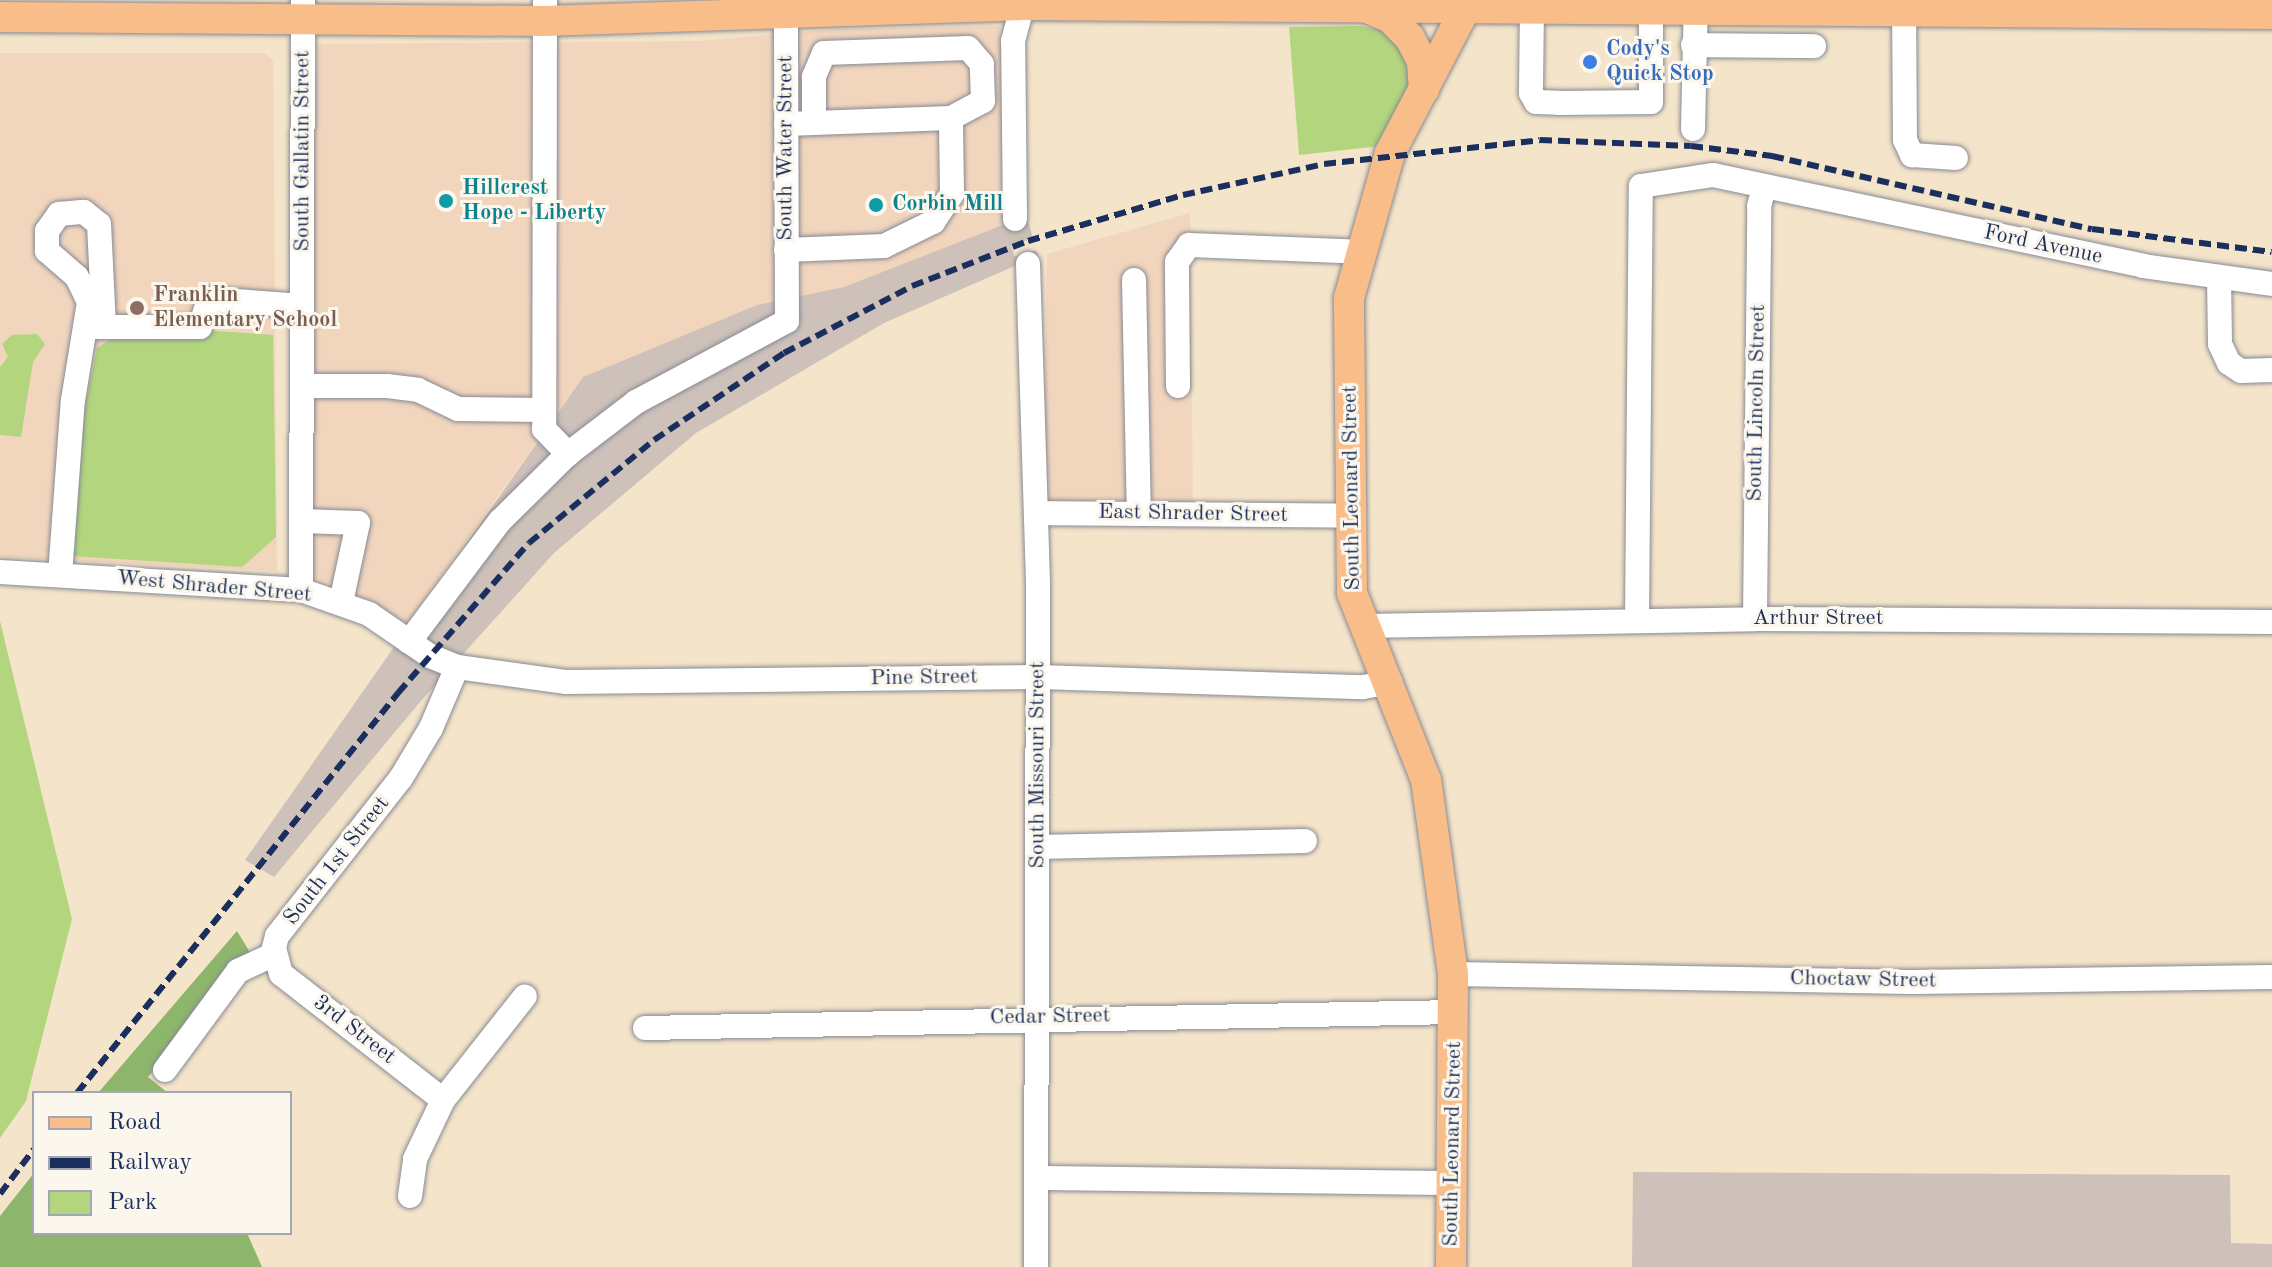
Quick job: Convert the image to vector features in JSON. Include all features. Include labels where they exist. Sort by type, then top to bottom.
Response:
[{"type":"main road","points":[[0,17],[75,9],[952,7],[1024,2],[1365,7],[1470,4],[1532,7],[1564,3],[1651,7],[1696,3],[1788,8],[2117,6],[2272,14]]},
{"type":"main road","name":"South Leonard Street","points":[[1451,1267],[1453,974],[1426,780],[1391,682],[1352,593],[1349,298],[1390,153],[1470,4]]},
{"type":"main road","points":[[1365,7],[1390,18],[1410,38],[1422,62],[1424,90]]},
{"type":"street","points":[[1015,219],[1013,41],[1024,2]]},
{"type":"street","points":[[1693,129],[1696,3]]},
{"type":"street","points":[[1904,5],[1905,140],[1912,155],[1925,159],[1956,158]]},
{"type":"street","name":"South Water Street","points":[[568,454],[636,402],[787,321],[786,6]]},
{"type":"street","points":[[856,7],[856,52]]},
{"type":"street","points":[[952,7],[953,49]]},
{"type":"street","points":[[1532,7],[1531,93],[1536,102],[1693,103]]},
{"type":"street","points":[[1651,7],[1651,102]]},
{"type":"street","points":[[1735,7],[1735,45]]},
{"type":"street","points":[[1788,8],[1788,45]]},
{"type":"street","name":"South Gallatin Street","points":[[301,590],[303,10]]},
{"type":"street","points":[[409,642],[500,521],[568,454],[544,420],[544,10]]},
{"type":"street","points":[[1693,45],[1814,46]]},
{"type":"street","points":[[786,124],[814,123],[951,118],[983,101],[982,64],[968,48],[824,53],[814,77],[814,123]]},
{"type":"street","points":[[786,250],[884,246],[933,222],[952,194],[951,118]]},
{"type":"street","name":"Ford Avenue","points":[[1637,621],[1641,186],[1713,175],[1816,199],[2219,279],[2272,284]]},
{"type":"street","name":"South Lincoln Street","points":[[1755,619],[1759,206],[1764,188]]},
{"type":"street","points":[[1178,386],[1177,262],[1189,245],[1360,252]]},
{"type":"street","name":"South Missouri Street","points":[[1028,264],[1038,677],[1036,1267]]},
{"type":"street","points":[[2219,279],[2220,344],[2229,363],[2241,371],[2272,370]]},
{"type":"street","points":[[1134,280],[1139,514]]},
{"type":"street","points":[[60,575],[73,400],[96,327],[200,327],[209,299],[302,306]]},
{"type":"street","points":[[302,386],[387,386],[418,390],[458,409],[544,420]]},
{"type":"street","name":"East Shrader Street","points":[[1036,513],[1351,516]]},
{"type":"street","points":[[302,521],[358,523],[341,602]]},
{"type":"street","name":"West Shrader Street","points":[[0,572],[301,590],[341,602],[457,667]]},
{"type":"street","name":"Arthur Street","points":[[1364,626],[1755,619],[2272,622]]},
{"type":"street","name":"Pine Street","points":[[457,667],[565,682],[1038,677],[1363,687],[1391,682]]},
{"type":"street","name":"South 1st Street","points":[[274,954],[277,936],[401,778],[431,728],[457,667]]},
{"type":"street","points":[[1038,847],[1305,841]]},
{"type":"street","points":[[165,1070],[238,971],[274,954]]},
{"type":"street","name":"3rd Street","points":[[274,954],[281,974],[443,1100]]},
{"type":"street","name":"Choctaw Street","points":[[1453,974],[1927,982],[2272,977]]},
{"type":"street","points":[[410,1196],[415,1159],[443,1100],[525,996]]},
{"type":"street","name":"Cedar Street","points":[[645,1028],[1038,1017],[1454,1012]]},
{"type":"street","points":[[1037,1178],[1452,1183]]},
{"type":"shaded area","points":[[1000,26],[1005,224],[844,287],[757,305],[583,377],[406,625],[340,586],[310,576],[316,44],[698,41],[839,29]]},
{"type":"shaded area","name":"Franklin Elementary School","points":[[0,53],[264,53],[273,60],[277,571],[0,557]]},
{"type":"shaded area","points":[[1190,213],[1193,507],[1044,502],[1047,254]]},
{"type":"shaded area","points":[[1005,224],[1017,265],[884,323],[696,433],[554,553],[420,702],[274,877],[245,860],[583,377],[757,305],[844,287]]},
{"type":"shaded area","points":[[1633,1172],[2230,1175],[2231,1243],[2272,1244],[2272,1267],[1632,1267]]},
{"type":"green space","points":[[1360,26],[1387,31],[1404,45],[1412,70],[1411,91],[1380,146],[1299,155],[1289,27]]},
{"type":"green space","points":[[157,327],[273,335],[276,537],[242,567],[71,556],[82,421],[97,348],[118,335]]},
{"type":"green space","points":[[37,334],[45,344],[33,362],[21,437],[0,435],[0,367],[8,357],[2,344],[12,335]]},
{"type":"green space","points":[[0,621],[72,919],[26,1101],[0,1138]]},
{"type":"green space","points":[[237,931],[251,954],[148,1077],[166,1091],[100,1091]]},
{"type":"green space","points":[[32,1176],[32,1235],[248,1235],[262,1267],[0,1267],[0,1216]]},
{"type":"tunnel","points":[[1015,219],[1028,264]]},
{"type":"railway","points":[[79,1091],[398,693],[529,543],[654,440],[784,353],[912,286],[1028,241],[1183,195],[1324,164],[1540,140],[1691,146],[1772,156],[2092,229],[2272,252]]},
{"type":"railway","points":[[0,1194],[32,1152]]},
{"type":"place","name":"Cody's Quick Stop","points":[[1590,62]]},
{"type":"place","name":"Hillcrest Hope - Liberty","points":[[446,201]]},
{"type":"place","name":"Corbin Mill","points":[[876,205]]},
{"type":"place","name":"Franklin Elementary School","points":[[137,308]]}]
